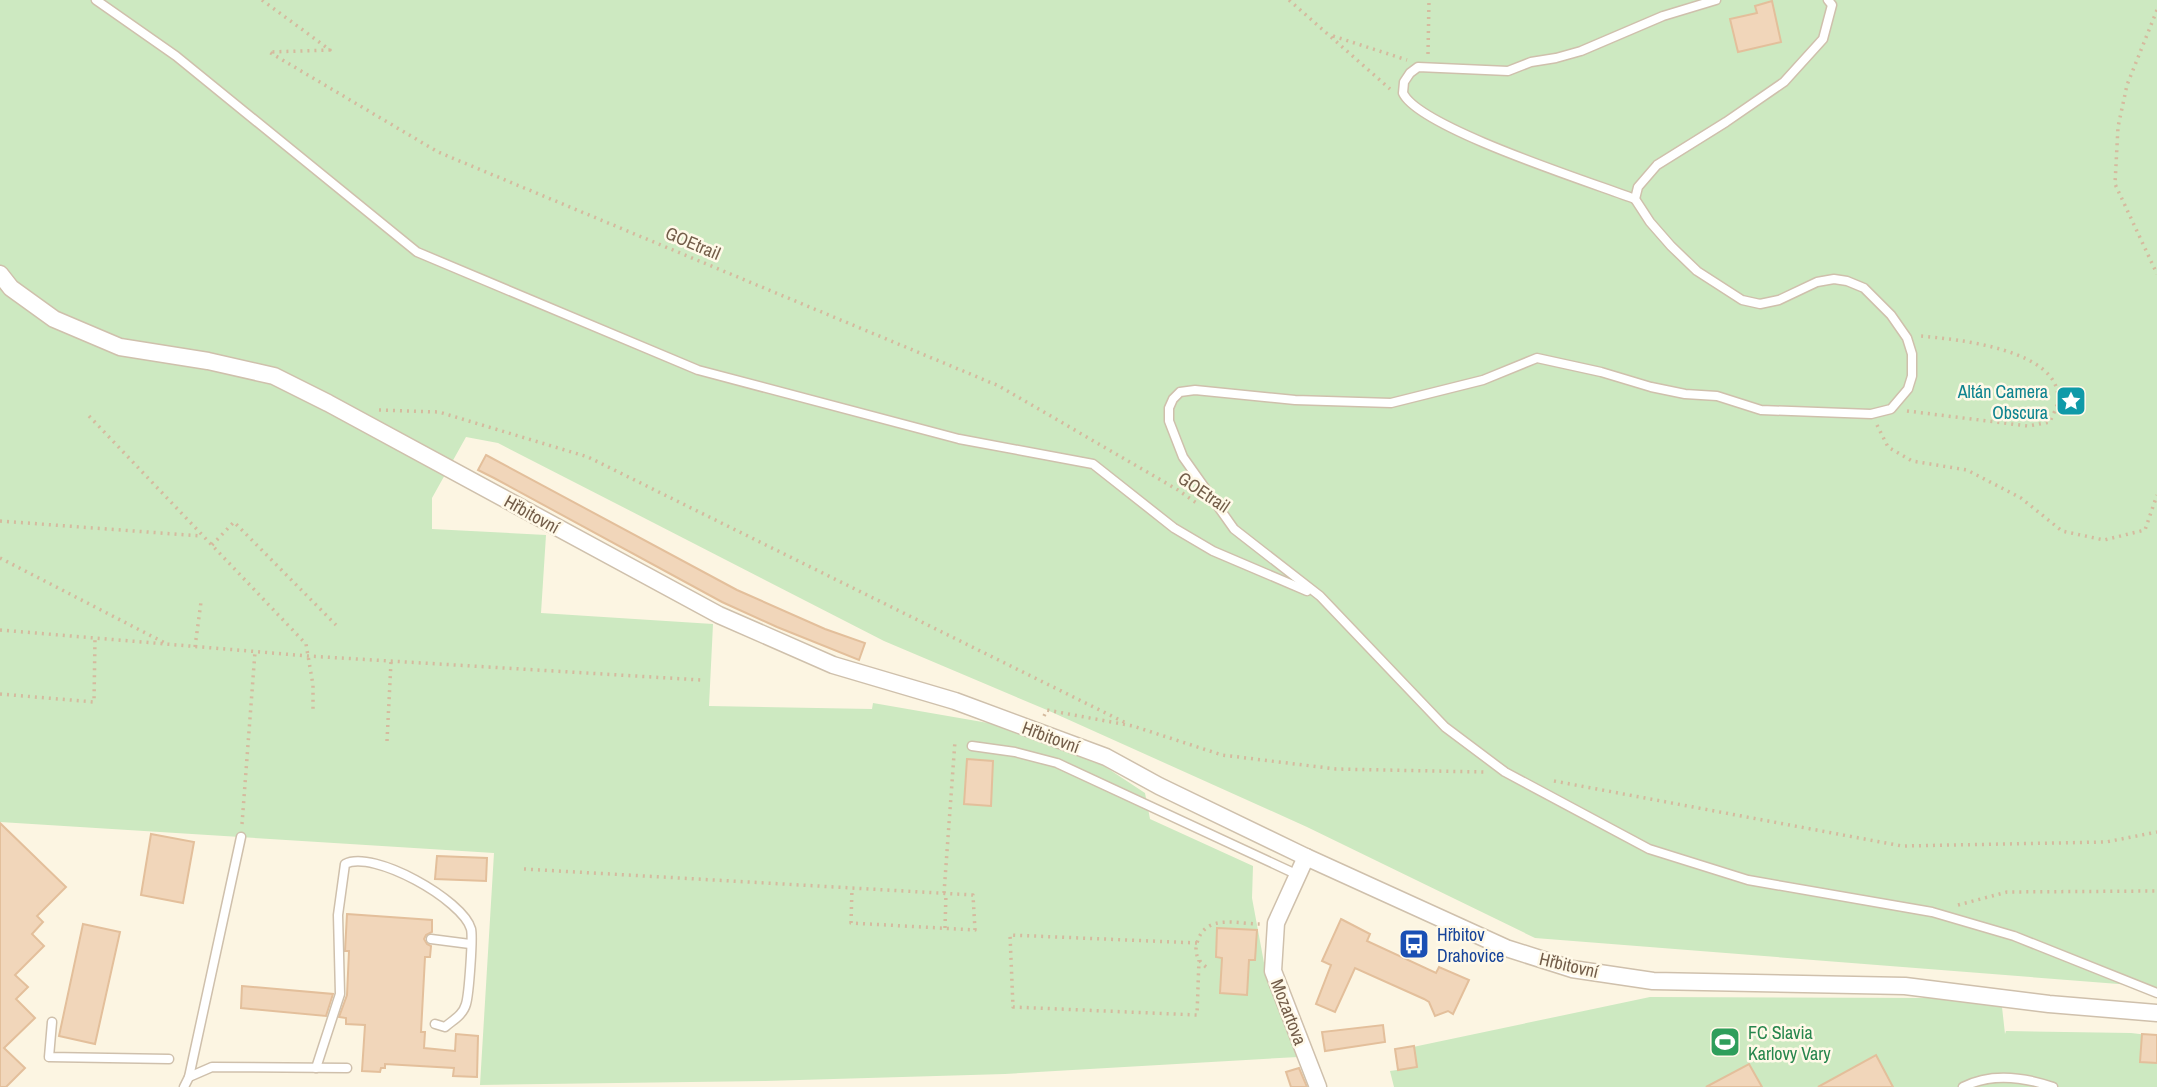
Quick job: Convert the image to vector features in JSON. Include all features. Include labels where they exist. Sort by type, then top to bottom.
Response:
[{"type":"street","name":"Hřbitovní","points":[[0,274],[11,288],[54,318],[120,346],[208,361],[274,376],[719,615],[833,665],[955,701],[1106,757],[1159,786],[1306,857],[1506,948],[1572,970],[1653,981],[1905,986],[2049,1004],[2157,1013]]},
{"type":"street","name":"Mozartova","points":[[1306,857],[1276,923],[1273,971],[1318,1087]]},
{"type":"lane","points":[[96,0],[176,56],[417,252],[698,370],[959,439],[1093,464],[1174,528],[1213,551],[1320,596]]},
{"type":"lane","points":[[1716,0],[1662,16],[1581,51],[1531,62],[1508,71],[1427,66],[1413,70],[1404,82],[1403,93],[1413,106],[1452,129],[1635,199],[1650,222],[1697,271],[1742,300],[1760,304],[1779,300],[1818,282],[1834,279],[1864,288],[1891,315],[1907,338],[1912,354],[1912,376],[1908,389],[1891,409],[1871,414],[1761,410],[1717,396],[1685,394],[1651,387],[1601,372],[1538,358],[1483,380],[1391,403],[1308,401],[1195,390],[1180,392],[1169,408],[1169,421],[1183,457],[1234,529],[1320,596],[1445,727],[1505,772],[1649,849],[1748,880],[1932,912],[2014,936],[2157,993]]},
{"type":"lane","points":[[1635,199],[1638,187],[1657,165],[1784,82],[1823,39],[1832,5],[1828,0]]},
{"type":"lane","points":[[972,746],[1015,752],[1057,763],[1298,875]]},
{"type":"lane","points":[[184,1087],[189,1077],[242,837]]},
{"type":"lane","points":[[316,1068],[340,994],[338,915],[345,864],[353,860],[394,868],[456,908],[471,929],[466,1005],[459,1016],[445,1027],[435,1024]]},
{"type":"lane","points":[[431,939],[470,944]]},
{"type":"lane","points":[[52,1022],[49,1057],[169,1059]]},
{"type":"lane","points":[[189,1077],[212,1067],[347,1068]]},
{"type":"lane","points":[[1964,1087],[1980,1080],[2012,1078],[2053,1087]]},
{"type":"path","name":"GOEtrail","points":[[262,0],[330,50],[269,52],[438,152],[999,386],[1178,489],[1200,505]]},
{"type":"path","points":[[1289,0],[1413,106]]},
{"type":"path","points":[[1333,36],[1427,66],[1429,0]]},
{"type":"path","points":[[2157,10],[2127,85],[2118,127],[2115,184],[2157,274]]},
{"type":"path","points":[[1891,409],[2028,426],[2050,422],[2058,401],[2054,385],[2045,370],[2014,353],[1957,340],[1915,335]]},
{"type":"path","points":[[377,411],[439,412],[588,457],[1133,726]]},
{"type":"path","points":[[1871,414],[1888,447],[1912,461],[1967,470],[2021,498],[2062,531],[2104,541],[2145,530],[2157,495]]},
{"type":"path","points":[[89,416],[306,644],[313,685],[313,709]]},
{"type":"path","points":[[0,520],[203,536]]},
{"type":"path","points":[[212,545],[234,522],[336,625]]},
{"type":"path","points":[[0,558],[167,644]]},
{"type":"path","points":[[195,647],[201,602]]},
{"type":"path","points":[[0,630],[391,662],[701,680]]},
{"type":"path","points":[[0,694],[94,702],[95,638]]},
{"type":"path","points":[[242,837],[255,652]]},
{"type":"path","points":[[387,741],[391,662]]},
{"type":"path","points":[[1038,732],[1047,710],[1133,726],[1222,755],[1336,769],[1505,772]]},
{"type":"path","points":[[945,928],[955,740]]},
{"type":"path","points":[[1546,780],[1902,846],[2106,842],[2157,832]]},
{"type":"path","points":[[524,869],[973,894],[975,930],[851,923],[852,888]]},
{"type":"path","points":[[1932,912],[2007,892],[2157,891]]},
{"type":"path","points":[[1206,967],[1195,950],[1199,936],[1208,925],[1217,922],[1276,923]]},
{"type":"path","points":[[1196,943],[1010,935],[1013,1007],[1197,1015],[1199,960]]},
{"type":"green space","points":[[0,0],[2157,0],[2157,987],[1535,938],[1307,827],[1047,710],[884,641],[498,443],[466,437],[432,498],[432,529],[546,535],[541,613],[713,624],[709,706],[872,709],[873,703],[994,724],[1104,766],[1145,793],[1150,819],[1253,866],[1252,898],[1267,979],[1298,1057],[1005,1074],[480,1085],[494,853],[0,822]]},
{"type":"green space","name":"FC Slavia Karlovy Vary","points":[[1650,997],[1930,998],[2002,1007],[2005,1034],[2006,1031],[2131,1033],[2157,1036],[2157,1087],[1394,1087],[1390,1071],[1417,1067],[1413,1047]]},
{"type":"building","points":[[1772,1],[1781,42],[1738,52],[1730,19],[1757,13],[1755,6]]},
{"type":"building","points":[[486,455],[737,590],[825,629],[865,643],[859,660],[722,602],[478,470]]},
{"type":"building","points":[[967,759],[993,761],[991,806],[964,804]]},
{"type":"building","points":[[0,823],[66,887],[37,916],[43,922],[32,934],[44,946],[15,975],[28,987],[16,999],[35,1018],[4,1048],[25,1068],[6,1087],[0,1087]]},
{"type":"building","points":[[151,834],[194,842],[183,903],[141,895]]},
{"type":"building","points":[[437,856],[487,858],[486,881],[435,879]]},
{"type":"building","points":[[347,914],[432,920],[432,932],[424,939],[431,946],[430,957],[425,957],[421,1032],[425,1032],[424,1048],[455,1051],[456,1034],[478,1036],[477,1077],[453,1076],[454,1068],[385,1064],[385,1068],[381,1068],[380,1072],[362,1071],[365,1025],[346,1024],[346,1018],[339,1017],[347,995]]},
{"type":"building","points":[[1341,919],[1370,934],[1367,941],[1436,973],[1439,967],[1469,980],[1453,1014],[1448,1011],[1435,1016],[1429,1002],[1424,999],[1355,968],[1335,1012],[1316,1004],[1331,965],[1322,961]]},
{"type":"building","points":[[83,924],[120,932],[95,1044],[59,1036]]},
{"type":"building","points":[[1217,928],[1257,930],[1255,960],[1249,960],[1247,995],[1220,993],[1222,958],[1216,957]]},
{"type":"building","points":[[242,986],[333,994],[326,1016],[241,1008]]},
{"type":"building","points":[[1383,1025],[1385,1042],[1325,1051],[1322,1032]]},
{"type":"building","points":[[2142,1034],[2157,1035],[2157,1063],[2140,1062]]},
{"type":"building","points":[[1414,1046],[1417,1067],[1398,1070],[1395,1049]]},
{"type":"building","points":[[1876,1055],[1893,1087],[1818,1087]]},
{"type":"building","points":[[1749,1064],[1762,1087],[1706,1087]]},
{"type":"building","points":[[1299,1068],[1307,1087],[1291,1087],[1286,1072]]},
{"type":"place","name":"Altán Camera Obscura","points":[[2071,401]]},
{"type":"place","name":"Hřbitov Drahovice","points":[[1414,944]]},
{"type":"place","name":"FC Slavia Karlovy Vary","points":[[1725,1042]]}]
